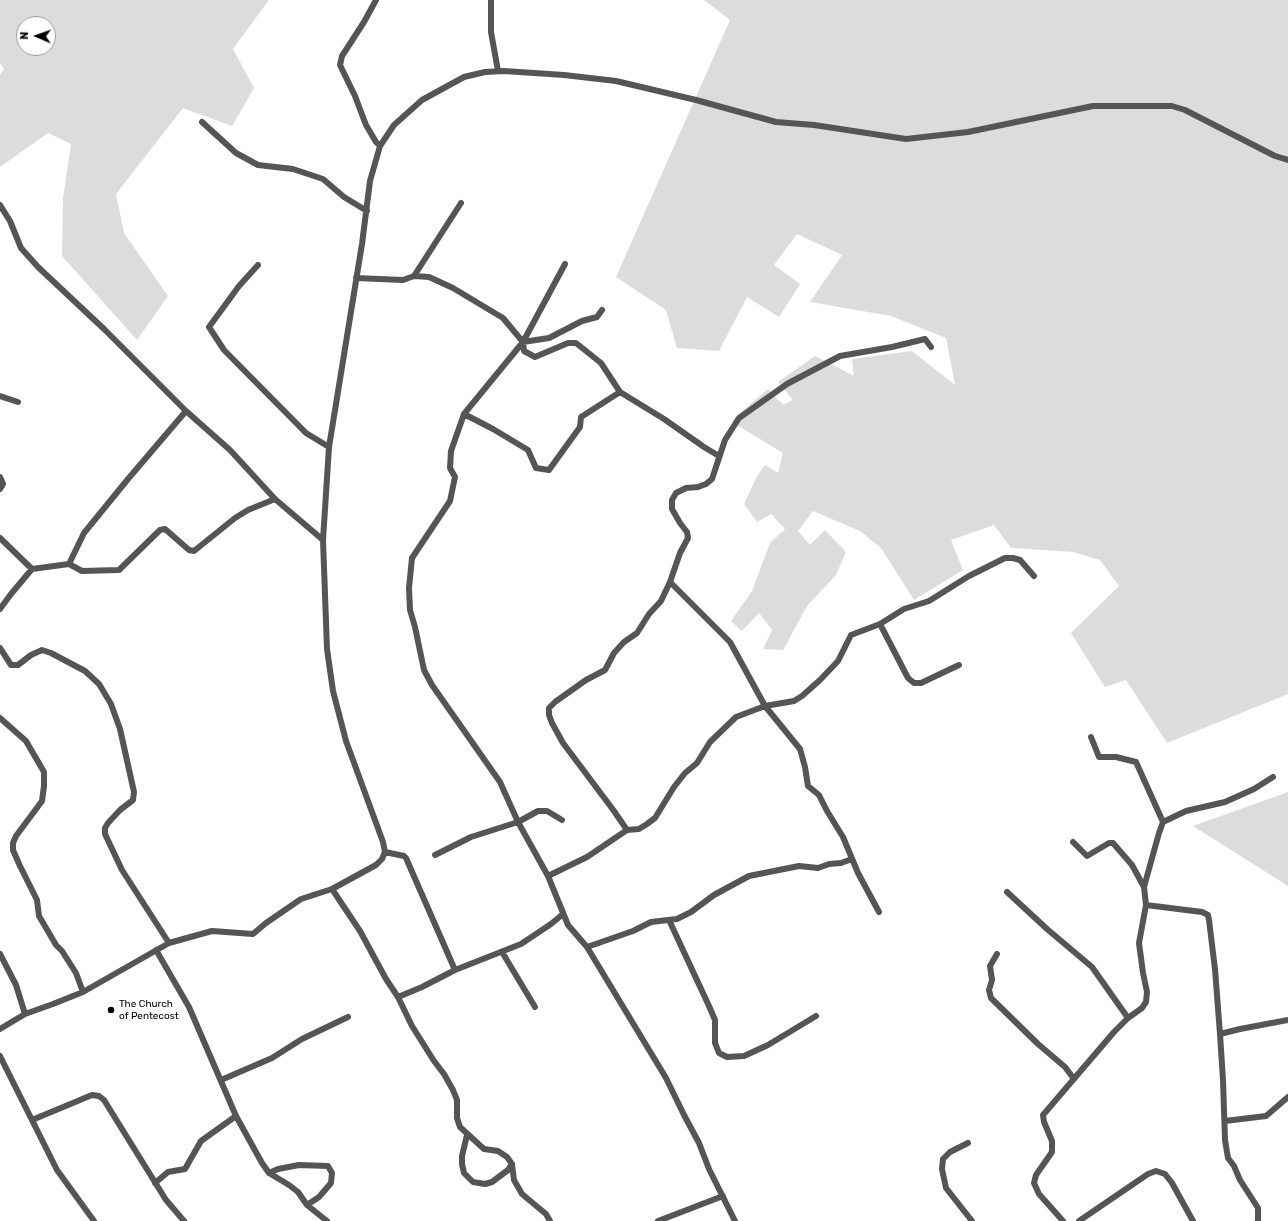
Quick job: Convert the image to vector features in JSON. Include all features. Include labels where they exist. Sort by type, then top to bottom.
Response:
[{"type":"street","points":[[376,0],[342,56],[340,65],[355,96],[366,125],[380,146]]},
{"type":"street","points":[[491,0],[491,32],[498,71]]},
{"type":"street","points":[[0,1030],[25,1014],[83,992],[169,943],[212,931],[252,934],[301,899],[332,889],[376,865],[382,859],[385,852],[383,842],[346,741],[333,691],[327,649],[324,540],[329,447],[367,211],[370,180],[380,146],[394,125],[422,100],[464,77],[485,72],[498,71],[564,75],[616,81],[696,100],[776,122],[814,125],[906,139],[968,132],[1093,106],[1172,106],[1185,110],[1275,156],[1288,160]]},
{"type":"street","points":[[202,122],[236,153],[258,165],[293,168],[323,178],[344,197],[367,211]]},
{"type":"street","points":[[414,276],[461,203]]},
{"type":"street","points":[[0,205],[10,221],[21,248],[38,267],[104,329],[186,411],[230,450],[275,499],[324,540]]},
{"type":"street","points":[[565,264],[523,342],[464,414],[451,451],[450,468],[456,477],[450,500],[412,558],[408,588],[410,610],[415,626],[424,670],[440,697],[500,782],[518,822],[548,876],[568,925],[587,947],[666,1078],[699,1143],[709,1169],[735,1221]]},
{"type":"street","points":[[258,265],[239,286],[209,327],[224,350],[306,433],[329,447]]},
{"type":"street","points":[[356,278],[403,280],[414,276],[429,277],[453,288],[503,318],[523,342],[524,351],[535,357],[568,343],[576,343],[601,364],[620,392],[664,419],[719,456]]},
{"type":"street","points":[[523,342],[549,338],[582,321],[597,318],[602,310]]},
{"type":"street","points":[[627,830],[563,743],[552,723],[549,708],[586,680],[604,670],[614,653],[624,642],[636,633],[649,614],[661,601],[670,582],[680,553],[688,538],[687,532],[672,509],[672,500],[676,493],[686,488],[698,487],[712,479],[725,440],[739,418],[787,384],[840,356],[892,347],[925,339],[931,347]]},
{"type":"street","points":[[464,414],[528,450],[536,468],[548,470],[580,426],[581,417],[620,392]]},
{"type":"street","points":[[0,396],[18,402]]},
{"type":"street","points":[[69,564],[84,533],[186,411]]},
{"type":"street","points":[[0,477],[3,484],[0,489]]},
{"type":"street","points":[[0,609],[10,594],[32,568],[69,564],[82,571],[119,570],[160,530],[165,529],[189,550],[194,551],[235,518],[248,510],[275,499]]},
{"type":"street","points":[[0,538],[32,568]]},
{"type":"street","points":[[548,876],[587,857],[627,830],[639,829],[655,818],[685,772],[697,763],[710,742],[736,716],[765,706],[794,700],[802,696],[838,661],[851,635],[880,624],[904,609],[928,601],[969,576],[1005,558],[1020,560],[1034,576]]},
{"type":"street","points":[[670,582],[730,642],[765,706],[800,750],[808,786],[819,795],[843,837],[858,873],[879,912]]},
{"type":"street","points":[[880,624],[908,678],[914,683],[921,683],[959,665]]},
{"type":"street","points":[[0,648],[11,665],[18,665],[31,655],[42,650],[50,653],[85,671],[99,684],[111,704],[120,729],[134,792],[133,800],[120,810],[108,823],[105,828],[105,834],[122,870],[169,943]]},
{"type":"street","points":[[0,718],[26,741],[44,772],[42,802],[16,836],[13,843],[13,850],[37,900],[39,916],[56,945],[62,951],[76,973],[83,992]]},
{"type":"street","points":[[1091,737],[1099,757],[1116,757],[1136,762],[1163,822]]},
{"type":"street","points":[[1063,1221],[1039,1194],[1034,1183],[1036,1175],[1052,1152],[1052,1142],[1044,1122],[1043,1115],[1114,1032],[1128,1018],[1142,1008],[1146,1002],[1147,992],[1139,943],[1146,905],[1144,887],[1158,834],[1163,822],[1186,811],[1225,802],[1254,789],[1273,778]]},
{"type":"street","points":[[435,855],[471,837],[518,822],[538,811],[547,810],[562,820]]},
{"type":"street","points":[[1073,842],[1087,856],[1109,843],[1113,843],[1132,865],[1144,887]]},
{"type":"street","points":[[385,852],[404,856],[406,858],[455,970]]},
{"type":"street","points":[[587,947],[633,931],[651,922],[677,919],[691,912],[714,895],[750,876],[799,866],[818,868],[852,859]]},
{"type":"street","points":[[332,889],[360,931],[386,979],[398,997],[412,1026],[453,1090],[457,1100],[457,1118],[460,1127],[484,1149],[498,1151],[507,1157],[512,1164],[514,1180],[522,1194],[546,1214],[550,1221]]},
{"type":"street","points":[[1007,892],[1051,934],[1092,967],[1128,1018]]},
{"type":"street","points":[[1146,905],[1202,912],[1208,915],[1215,970],[1220,1034],[1225,1140],[1228,1158],[1258,1208],[1258,1221]]},
{"type":"street","points":[[398,997],[422,987],[455,970],[521,944],[563,914]]},
{"type":"street","points":[[669,920],[715,1020],[715,1043],[720,1053],[727,1057],[744,1056],[768,1045],[816,1016]]},
{"type":"street","points":[[156,950],[189,1007],[236,1116],[262,1163],[269,1173],[289,1184],[298,1192],[307,1205],[327,1221]]},
{"type":"street","points":[[502,952],[535,1007]]},
{"type":"street","points":[[0,954],[16,985],[25,1014]]},
{"type":"street","points":[[997,954],[990,966],[992,980],[989,990],[990,998],[1038,1044],[1065,1067],[1074,1079]]},
{"type":"street","points":[[221,1080],[272,1058],[302,1039],[348,1017]]},
{"type":"street","points":[[1220,1034],[1288,1020]]},
{"type":"street","points":[[0,1056],[57,1170],[94,1221]]},
{"type":"street","points":[[32,1120],[92,1095],[99,1096],[104,1100],[166,1200],[184,1221]]},
{"type":"street","points":[[1224,1121],[1266,1116],[1288,1097]]},
{"type":"street","points":[[155,1183],[168,1172],[185,1169],[201,1141],[236,1116]]},
{"type":"street","points":[[467,1135],[462,1156],[462,1164],[464,1173],[473,1182],[485,1184],[492,1182],[508,1170],[512,1164]]},
{"type":"street","points":[[968,1143],[950,1152],[943,1159],[942,1169],[946,1188],[972,1221]]},
{"type":"street","points":[[269,1173],[278,1169],[298,1165],[328,1166],[332,1173],[331,1183],[319,1197],[307,1205]]},
{"type":"street","points":[[1079,1221],[1148,1174],[1156,1171],[1165,1174],[1172,1183],[1193,1221]]},
{"type":"street","points":[[658,1221],[723,1196]]},
{"type":"shaded area","points":[[0,0],[269,0],[233,49],[254,88],[232,126],[183,108],[116,194],[124,233],[168,296],[137,340],[62,256],[63,198],[71,144],[48,133],[0,167],[0,75],[4,69],[0,63]]},
{"type":"shaded area","points":[[704,0],[1288,0],[1288,694],[1167,743],[1126,680],[1105,687],[1071,633],[1119,586],[1100,560],[1073,552],[1011,548],[994,525],[951,540],[963,570],[914,600],[881,548],[860,531],[813,511],[798,531],[810,545],[825,530],[846,552],[836,575],[807,606],[783,650],[763,649],[772,630],[759,613],[742,631],[731,621],[752,591],[770,543],[785,529],[771,514],[757,522],[744,504],[756,478],[765,465],[778,473],[783,453],[732,422],[768,389],[783,405],[793,400],[778,382],[815,356],[854,376],[852,359],[912,351],[955,385],[946,338],[891,316],[810,302],[842,255],[797,234],[774,265],[800,284],[779,317],[747,297],[719,351],[677,348],[666,310],[616,277],[730,20]]},
{"type":"shaded area","points":[[1288,792],[1288,886],[1193,826]]},
{"type":"place","name":"The Church of Pentecost","points":[[111,1010]]}]
